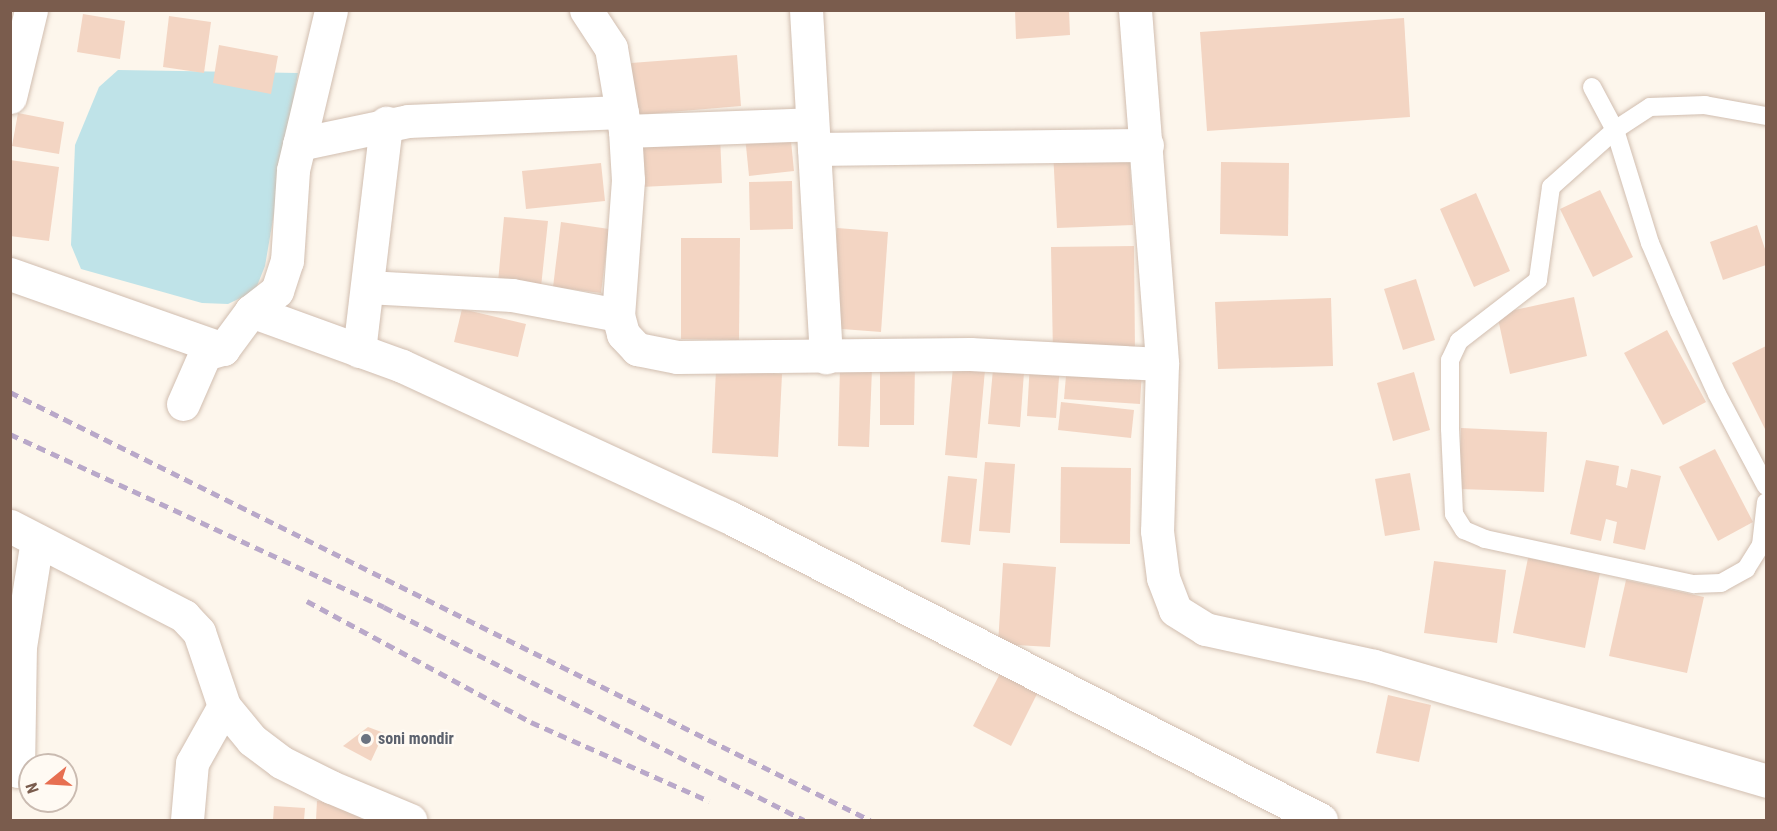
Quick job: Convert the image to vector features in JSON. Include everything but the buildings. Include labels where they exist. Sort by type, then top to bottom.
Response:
[{"type":"street","points":[[10,97],[31,10]]},
{"type":"street","points":[[183,404],[205,354],[223,349],[251,311],[277,291],[287,261],[293,170],[331,10]]},
{"type":"street","points":[[586,10],[611,48],[624,122],[628,180],[618,315],[623,334],[637,349],[657,356],[826,357],[970,354],[1162,364]]},
{"type":"street","points":[[806,10],[826,357]]},
{"type":"street","points":[[1135,10],[1162,364],[1157,531],[1163,578],[1175,610],[1206,629],[1374,666],[1767,781]]},
{"type":"street","points":[[299,144],[386,123],[453,117],[624,122],[813,136],[1147,145]]},
{"type":"street","points":[[359,351],[386,123]]},
{"type":"street","points":[[10,274],[223,349]]},
{"type":"street","points":[[367,287],[512,295],[618,315]]},
{"type":"street","points":[[251,311],[402,366],[729,517],[1321,820]]},
{"type":"street","points":[[18,753],[24,533],[184,616],[199,632],[224,706],[252,740],[281,762],[410,820]]},
{"type":"street","points":[[188,820],[192,763],[224,706]]},
{"type":"lane","points":[[1592,87],[1615,130],[1650,243],[1675,301],[1717,394],[1767,486]]},
{"type":"lane","points":[[1767,116],[1705,105],[1650,107],[1615,130],[1551,187],[1538,280],[1459,341],[1450,360],[1454,514],[1464,530],[1485,539],[1694,584],[1721,583],[1746,569],[1761,545],[1767,502]]},
{"type":"water","points":[[118,70],[298,73],[265,266],[255,291],[228,304],[202,303],[81,269],[71,245],[75,145],[99,87]]},
{"type":"railway","points":[[10,392],[870,820]]},
{"type":"railway","points":[[10,434],[384,607],[804,820]]},
{"type":"railway","points":[[307,601],[531,722],[709,801]]},
{"type":"place","name":"soni mondir","points":[[366,739]]}]
